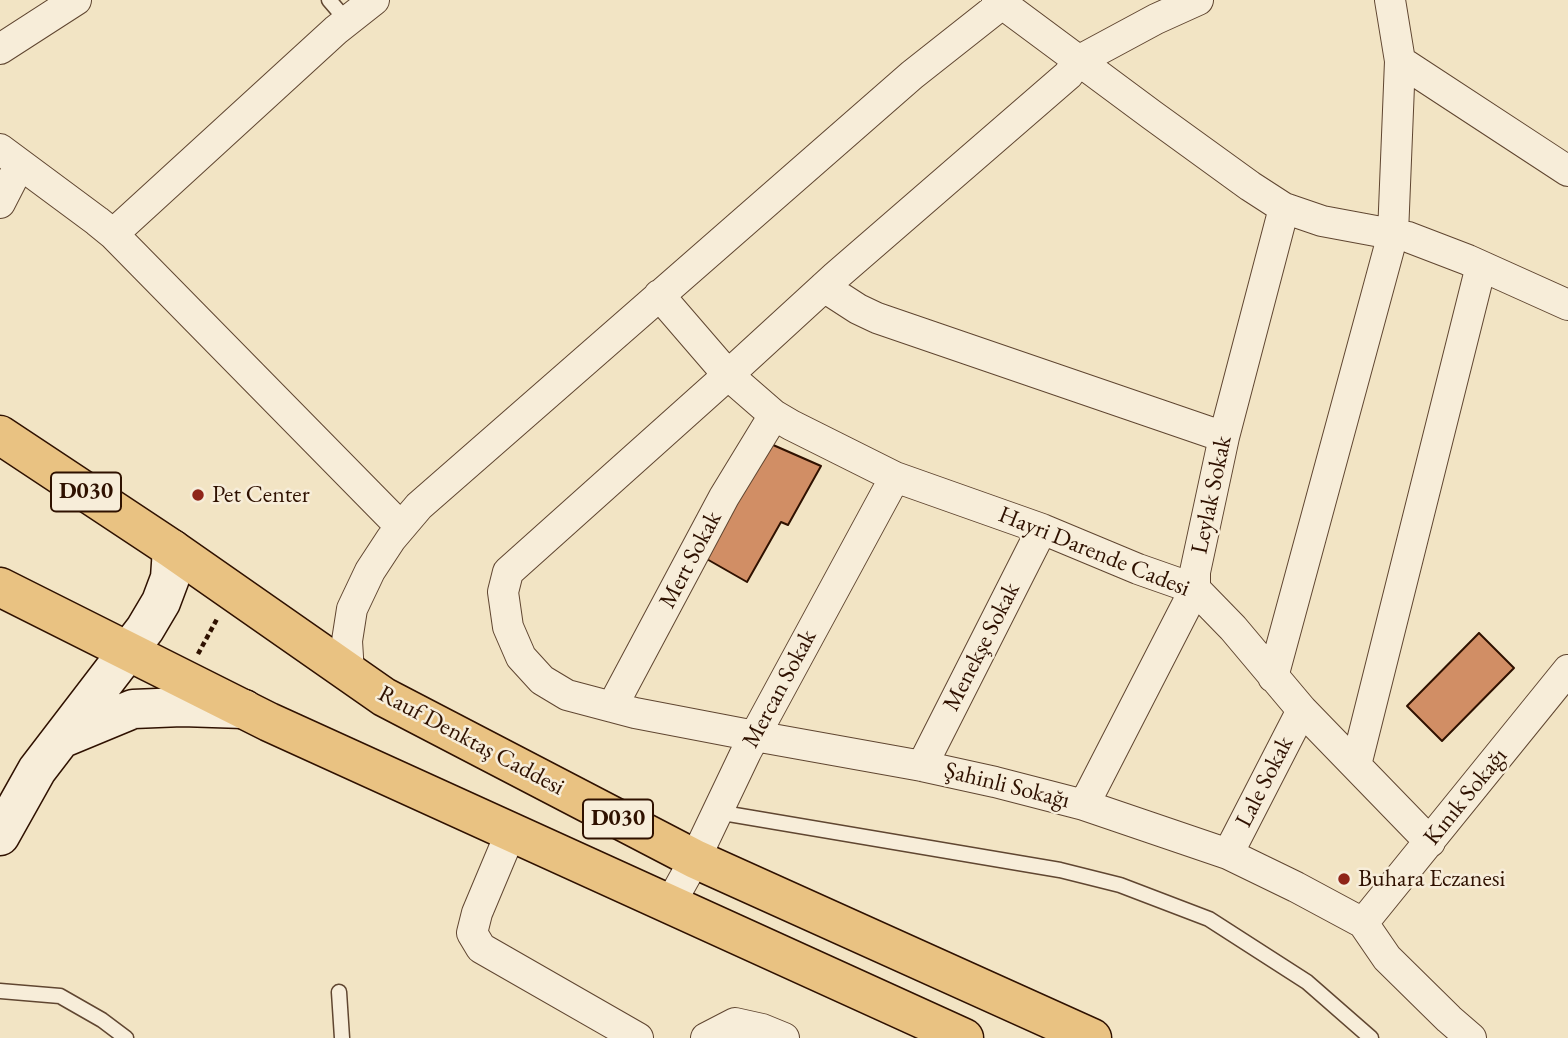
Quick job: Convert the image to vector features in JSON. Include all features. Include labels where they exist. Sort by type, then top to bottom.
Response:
[{"type":"main road","name":"Rauf Denktaş Caddesi","points":[[0,435],[172,549],[384,697],[695,859],[1092,1038]]},
{"type":"main road","points":[[0,836],[37,770],[145,629],[161,602],[170,578],[172,549]]},
{"type":"main road","points":[[0,587],[244,709],[670,904],[942,1034]]},
{"type":"main road","points":[[61,738],[133,709],[244,709]]},
{"type":"street","points":[[0,49],[76,0]]},
{"type":"street","points":[[113,234],[338,11],[374,0]]},
{"type":"street","name":"Şahinli Sokağı","points":[[1198,0],[1078,61],[1068,75],[824,287],[508,572],[503,592],[508,627],[521,657],[541,681],[567,695],[612,708],[922,765],[995,782],[1084,805],[1228,854],[1363,923],[1387,958],[1471,1038]]},
{"type":"street","points":[[349,673],[347,641],[352,609],[370,571],[391,539],[419,506],[912,75],[1002,1],[1078,61],[1284,208],[1322,221],[1408,237],[1568,305]]},
{"type":"street","points":[[1273,677],[1393,234],[1400,61],[1386,3]]},
{"type":"street","points":[[1400,61],[1568,171]]},
{"type":"street","points":[[0,203],[10,156],[113,234],[401,527]]},
{"type":"street","name":"Leylak Sokak","points":[[1084,805],[1195,589],[1195,572],[1224,437],[1284,208]]},
{"type":"street","points":[[1356,765],[1481,266]]},
{"type":"street","points":[[824,287],[877,318],[1224,437]]},
{"type":"street","name":"Hayri Darende Cadesi","points":[[659,295],[728,375],[774,415],[791,425],[895,477],[1042,529],[1138,569],[1195,589],[1233,628],[1302,710],[1430,842]]},
{"type":"street","name":"Mert Sokak","points":[[612,708],[724,497],[774,415]]},
{"type":"street","name":"Mercan Sokak","points":[[670,904],[755,736],[895,477]]},
{"type":"street","name":"Menekşe Sokak","points":[[922,765],[1042,529]]},
{"type":"street","name":"Kınık Sokağı","points":[[1363,923],[1568,670]]},
{"type":"street","name":"Lale Sokak","points":[[1228,854],[1302,710]]},
{"type":"street","points":[[511,832],[477,913],[472,933],[481,948],[638,1038]]},
{"type":"street","points":[[706,1038],[734,1023],[762,1029],[784,1038]]},
{"type":"lane","points":[[717,812],[1060,870],[1120,885],[1209,919],[1307,982],[1371,1038]]},
{"type":"lane","points":[[0,991],[60,996],[102,1020],[126,1038]]},
{"type":"lane","points":[[339,992],[342,1038]]},
{"type":"path","points":[[185,679],[232,592]]},
{"type":"building","points":[[764,441],[821,466],[788,525],[781,522],[747,582],[698,554]]},
{"type":"building","points":[[1479,633],[1514,668],[1442,741],[1407,706]]},
{"type":"place","name":"Pet Center","points":[[198,495]]},
{"type":"place","name":"Buhara Eczanesi","points":[[1344,879]]}]
